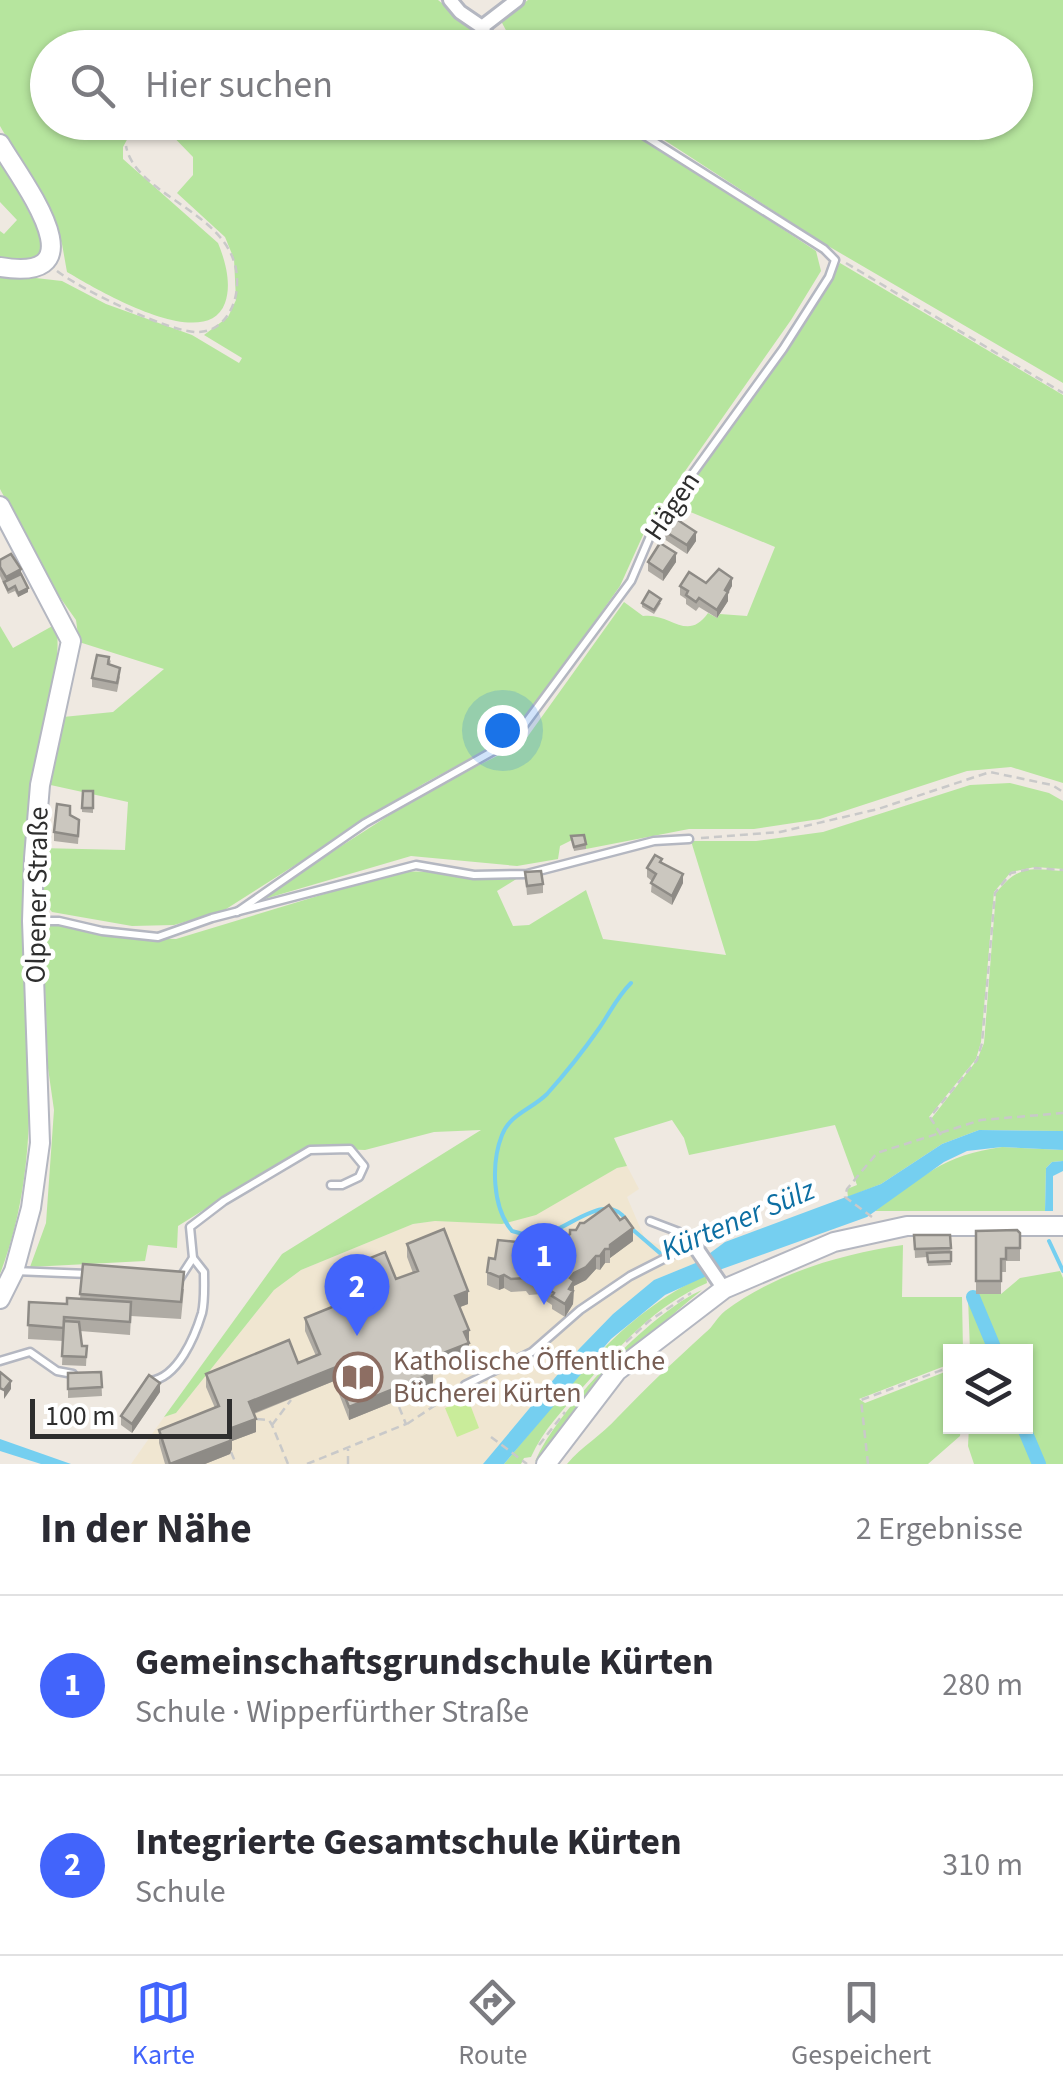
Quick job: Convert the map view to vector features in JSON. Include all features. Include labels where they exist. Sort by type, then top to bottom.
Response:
[{"type":"street","points":[[450,0],[482,27],[517,0]]},
{"type":"street","points":[[0,144],[50,235],[52,255],[48,263],[32,270],[0,266]]},
{"type":"street","name":"Olpener Straße","points":[[0,506],[71,641],[40,785],[32,921],[40,1144],[31,1208],[14,1271],[0,1299]]},
{"type":"street","points":[[546,1464],[618,1371],[721,1284],[834,1242],[907,1226],[1063,1226]]},
{"type":"street","points":[[694,1248],[721,1284]]},
{"type":"lane","points":[[482,27],[486,30]]},
{"type":"lane","points":[[651,140],[835,260]]},
{"type":"lane","name":"Hägen","points":[[237,912],[366,823],[512,740],[631,581],[654,528],[783,349],[829,277],[835,260]]},
{"type":"lane","name":"Hägen","points":[[32,921],[58,921],[158,937],[416,865],[474,875],[526,874],[654,842],[689,839]]},
{"type":"lane","points":[[145,1382],[158,1380],[175,1368],[203,1310],[204,1272],[193,1258],[190,1227],[224,1201],[310,1150],[350,1149],[364,1166],[359,1177],[342,1185],[330,1185]]},
{"type":"lane","points":[[465,1386],[532,1352],[580,1310],[630,1276],[694,1248],[679,1232],[650,1221]]},
{"type":"lane","points":[[162,1277],[180,1278],[193,1258]]},
{"type":"lane","points":[[14,1271],[106,1275]]},
{"type":"lane","points":[[0,1361],[30,1352],[57,1371],[80,1375]]},
{"type":"path","points":[[48,263],[106,300],[174,326],[198,332],[231,314],[238,284],[233,253],[185,205],[150,180],[128,156],[126,146]]},
{"type":"path","points":[[835,260],[854,266],[1063,393]]},
{"type":"path","points":[[689,839],[780,832],[878,809],[990,772],[1063,792]]},
{"type":"path","points":[[941,1135],[930,1117],[977,1060],[982,1043],[995,892],[1011,873],[1036,868],[1063,870]]},
{"type":"path","points":[[870,1216],[845,1197],[847,1189],[877,1153],[981,1120],[1063,1113]]},
{"type":"path","points":[[868,1464],[861,1400],[943,1369]]},
{"type":"path","points":[[308,1464],[406,1424],[465,1386]]},
{"type":"path","points":[[272,1425],[292,1398]]},
{"type":"path","points":[[396,1401],[406,1424]]},
{"type":"path","points":[[250,1419],[269,1420],[288,1464]]},
{"type":"path","points":[[491,1437],[527,1464]]},
{"type":"path","points":[[348,1448],[348,1464]]},
{"type":"path","points":[[231,1452],[236,1464]]},
{"type":"shaded area","points":[[627,1166],[639,1189],[627,1197],[645,1239],[669,1249],[685,1242],[698,1262],[654,1280],[613,1314],[483,1464],[131,1464],[164,1417],[176,1413],[274,1290],[301,1270],[413,1224],[506,1223]]},
{"type":"green space","points":[[0,0],[438,0],[476,30],[30,30],[30,140],[127,140],[123,159],[218,243],[228,280],[227,296],[214,317],[196,322],[174,321],[150,313],[67,272],[53,218],[0,126]]},
{"type":"green space","points":[[528,0],[1063,0],[1063,383],[823,243],[664,140],[1033,140],[1033,30],[506,30],[501,21]]},
{"type":"green space","points":[[176,140],[647,140],[816,251],[821,271],[648,524],[620,586],[522,724],[501,742],[423,784],[223,911],[174,925],[132,926],[52,912],[42,900],[39,848],[125,850],[128,802],[46,784],[63,717],[113,712],[164,669],[79,642],[76,620],[54,589],[0,489],[0,274],[62,281],[106,304],[192,335],[239,363],[242,358],[204,335],[228,317],[236,300],[234,259],[225,237],[177,193],[193,175],[193,157]]},
{"type":"green space","points":[[0,157],[45,243],[43,256],[30,263],[0,259],[0,231],[4,234],[17,220],[0,202]]},
{"type":"green space","points":[[840,263],[1063,395],[1063,783],[1011,767],[967,771],[820,819],[754,829],[689,829],[586,849],[584,840],[572,840],[560,846],[558,859],[517,866],[411,856],[254,902],[427,791],[523,743],[624,602],[643,616],[685,626],[693,626],[708,613],[717,618],[720,614],[747,616],[775,547],[676,506]]},
{"type":"green space","points":[[56,624],[56,669],[33,781],[25,850],[29,1117],[25,1170],[16,1222],[0,1274],[0,626],[13,648]]},
{"type":"green space","points":[[1010,783],[1049,793],[1063,801],[1063,869],[1035,867],[1011,872],[994,892],[981,1042],[976,1059],[929,1117],[977,1060],[984,1043],[996,893],[1011,877],[1025,870],[1063,871],[1063,1131],[979,1130],[942,1144],[881,1184],[848,1197],[847,1189],[857,1185],[835,1125],[689,1155],[672,1120],[614,1138],[627,1166],[536,1215],[502,1224],[413,1224],[301,1270],[274,1290],[176,1413],[164,1417],[282,1254],[481,1130],[434,1132],[365,1150],[316,1148],[295,1153],[178,1226],[177,1248],[148,1245],[145,1261],[30,1267],[46,1223],[54,1110],[48,1068],[43,933],[52,924],[131,938],[176,939],[397,872],[427,872],[518,878],[497,891],[513,926],[529,925],[586,890],[603,939],[726,955],[691,841],[756,841],[823,832],[970,785]]},
{"type":"green space","points":[[1002,1147],[1063,1150],[1063,1161],[1052,1162],[1046,1168],[1045,1211],[875,1211],[948,1162]]},
{"type":"green space","points":[[903,1245],[902,1297],[962,1297],[963,1344],[943,1344],[943,1367],[859,1399],[865,1403],[943,1373],[943,1434],[960,1436],[928,1464],[567,1464],[708,1331],[722,1313],[787,1276],[856,1254]]},
{"type":"green space","points":[[1060,1271],[1063,1278],[1063,1464],[1043,1464],[1031,1434],[1033,1344],[998,1344],[977,1294],[1001,1294],[1020,1278]]},
{"type":"green space","points":[[706,1275],[707,1283],[654,1315],[610,1357],[554,1421],[531,1457],[524,1458],[521,1464],[504,1464],[619,1334],[674,1292]]},
{"type":"green space","points":[[702,1290],[614,1372],[535,1462],[562,1417],[607,1365],[658,1319]]},
{"type":"green space","points":[[968,1297],[989,1344],[970,1344]]},
{"type":"green space","points":[[468,1399],[479,1428],[457,1437],[445,1408]]},
{"type":"green space","points":[[969,1434],[1021,1434],[1034,1464],[974,1464]]},
{"type":"water","points":[[979,1130],[1063,1131],[1063,1150],[1002,1147],[967,1151],[944,1162],[867,1217],[722,1269],[665,1295],[611,1339],[504,1464],[483,1464],[579,1349],[654,1280],[698,1262],[725,1242],[881,1184],[942,1144]]},
{"type":"water","points":[[1063,1161],[1063,1171],[1053,1176],[1053,1211],[1045,1211],[1046,1168],[1052,1162]]},
{"type":"water","points":[[0,1439],[71,1464],[41,1464],[0,1451]]},
{"type":"building","points":[[667,513],[696,532],[687,545],[658,527]]},
{"type":"building","points":[[660,543],[676,553],[663,572],[648,562]]},
{"type":"building","points":[[11,554],[21,569],[6,577],[0,560]]},
{"type":"building","points":[[719,569],[732,578],[717,610],[699,598],[696,602],[680,586],[689,572],[706,583]]},
{"type":"building","points":[[21,574],[28,588],[18,593],[15,586],[8,590],[4,582]]},
{"type":"building","points":[[649,591],[661,599],[654,610],[642,603]]},
{"type":"building","points":[[97,655],[109,657],[108,664],[120,668],[117,683],[92,678]]},
{"type":"building","points":[[83,791],[93,791],[93,808],[82,808]]},
{"type":"building","points":[[57,804],[70,806],[70,815],[79,820],[78,836],[54,832]]},
{"type":"building","points":[[584,835],[586,844],[574,847],[571,836]]},
{"type":"building","points":[[655,855],[683,874],[672,896],[651,883],[656,874],[647,868]]},
{"type":"building","points":[[541,871],[543,884],[527,886],[525,872]]},
{"type":"building","points":[[609,1205],[620,1220],[625,1217],[633,1228],[574,1273],[569,1289],[573,1291],[565,1304],[552,1296],[554,1293],[542,1280],[529,1282],[526,1278],[511,1279],[487,1272],[489,1258],[495,1259],[498,1240],[554,1246],[570,1230],[576,1230],[580,1223]]},
{"type":"building","points":[[444,1229],[468,1291],[455,1296],[469,1330],[464,1332],[469,1343],[428,1359],[433,1373],[349,1407],[334,1368],[249,1402],[256,1419],[229,1429],[230,1441],[170,1464],[159,1430],[219,1406],[206,1374],[289,1340],[298,1363],[320,1354],[305,1318],[342,1303],[330,1274],[385,1252],[396,1279],[418,1271],[407,1244]]},
{"type":"building","points":[[1017,1230],[1020,1248],[1006,1248],[1006,1259],[1001,1259],[1001,1281],[976,1281],[976,1231]]},
{"type":"building","points":[[914,1235],[950,1235],[951,1248],[915,1249]]},
{"type":"building","points":[[951,1252],[951,1261],[928,1262],[927,1253]]},
{"type":"building","points":[[83,1264],[184,1272],[181,1302],[80,1294]]},
{"type":"building","points":[[67,1298],[131,1302],[130,1322],[64,1317],[64,1328],[28,1325],[29,1302],[67,1304]]},
{"type":"building","points":[[64,1321],[79,1322],[82,1346],[87,1346],[86,1357],[62,1356]]},
{"type":"building","points":[[0,1372],[11,1381],[4,1390],[0,1388]]},
{"type":"building","points":[[101,1372],[102,1387],[68,1389],[68,1373]]},
{"type":"building","points":[[149,1375],[160,1383],[132,1424],[121,1416]]},
{"type":"waterway","points":[[627,1221],[608,1209],[584,1215],[547,1234],[532,1236],[512,1231],[500,1210],[495,1171],[498,1146],[506,1128],[554,1086],[631,983]]},
{"type":"waterway","name":"Kürtener Sülz","points":[[632,1229],[661,1254]]},
{"type":"waterway","points":[[1049,1241],[1063,1271]]},
{"type":"waterway","points":[[973,1297],[993,1344]]},
{"type":"waterway","points":[[1026,1434],[1039,1464]]},
{"type":"place","name":"Gemeinschaftsgrundschule Kürten","points":[[544,1305]]},
{"type":"place","name":"Integrierte Gesamtschule Kürten","points":[[357,1336]]},
{"type":"place","name":"Katholische Öffentliche Bücherei Kürten","points":[[358,1377]]}]
